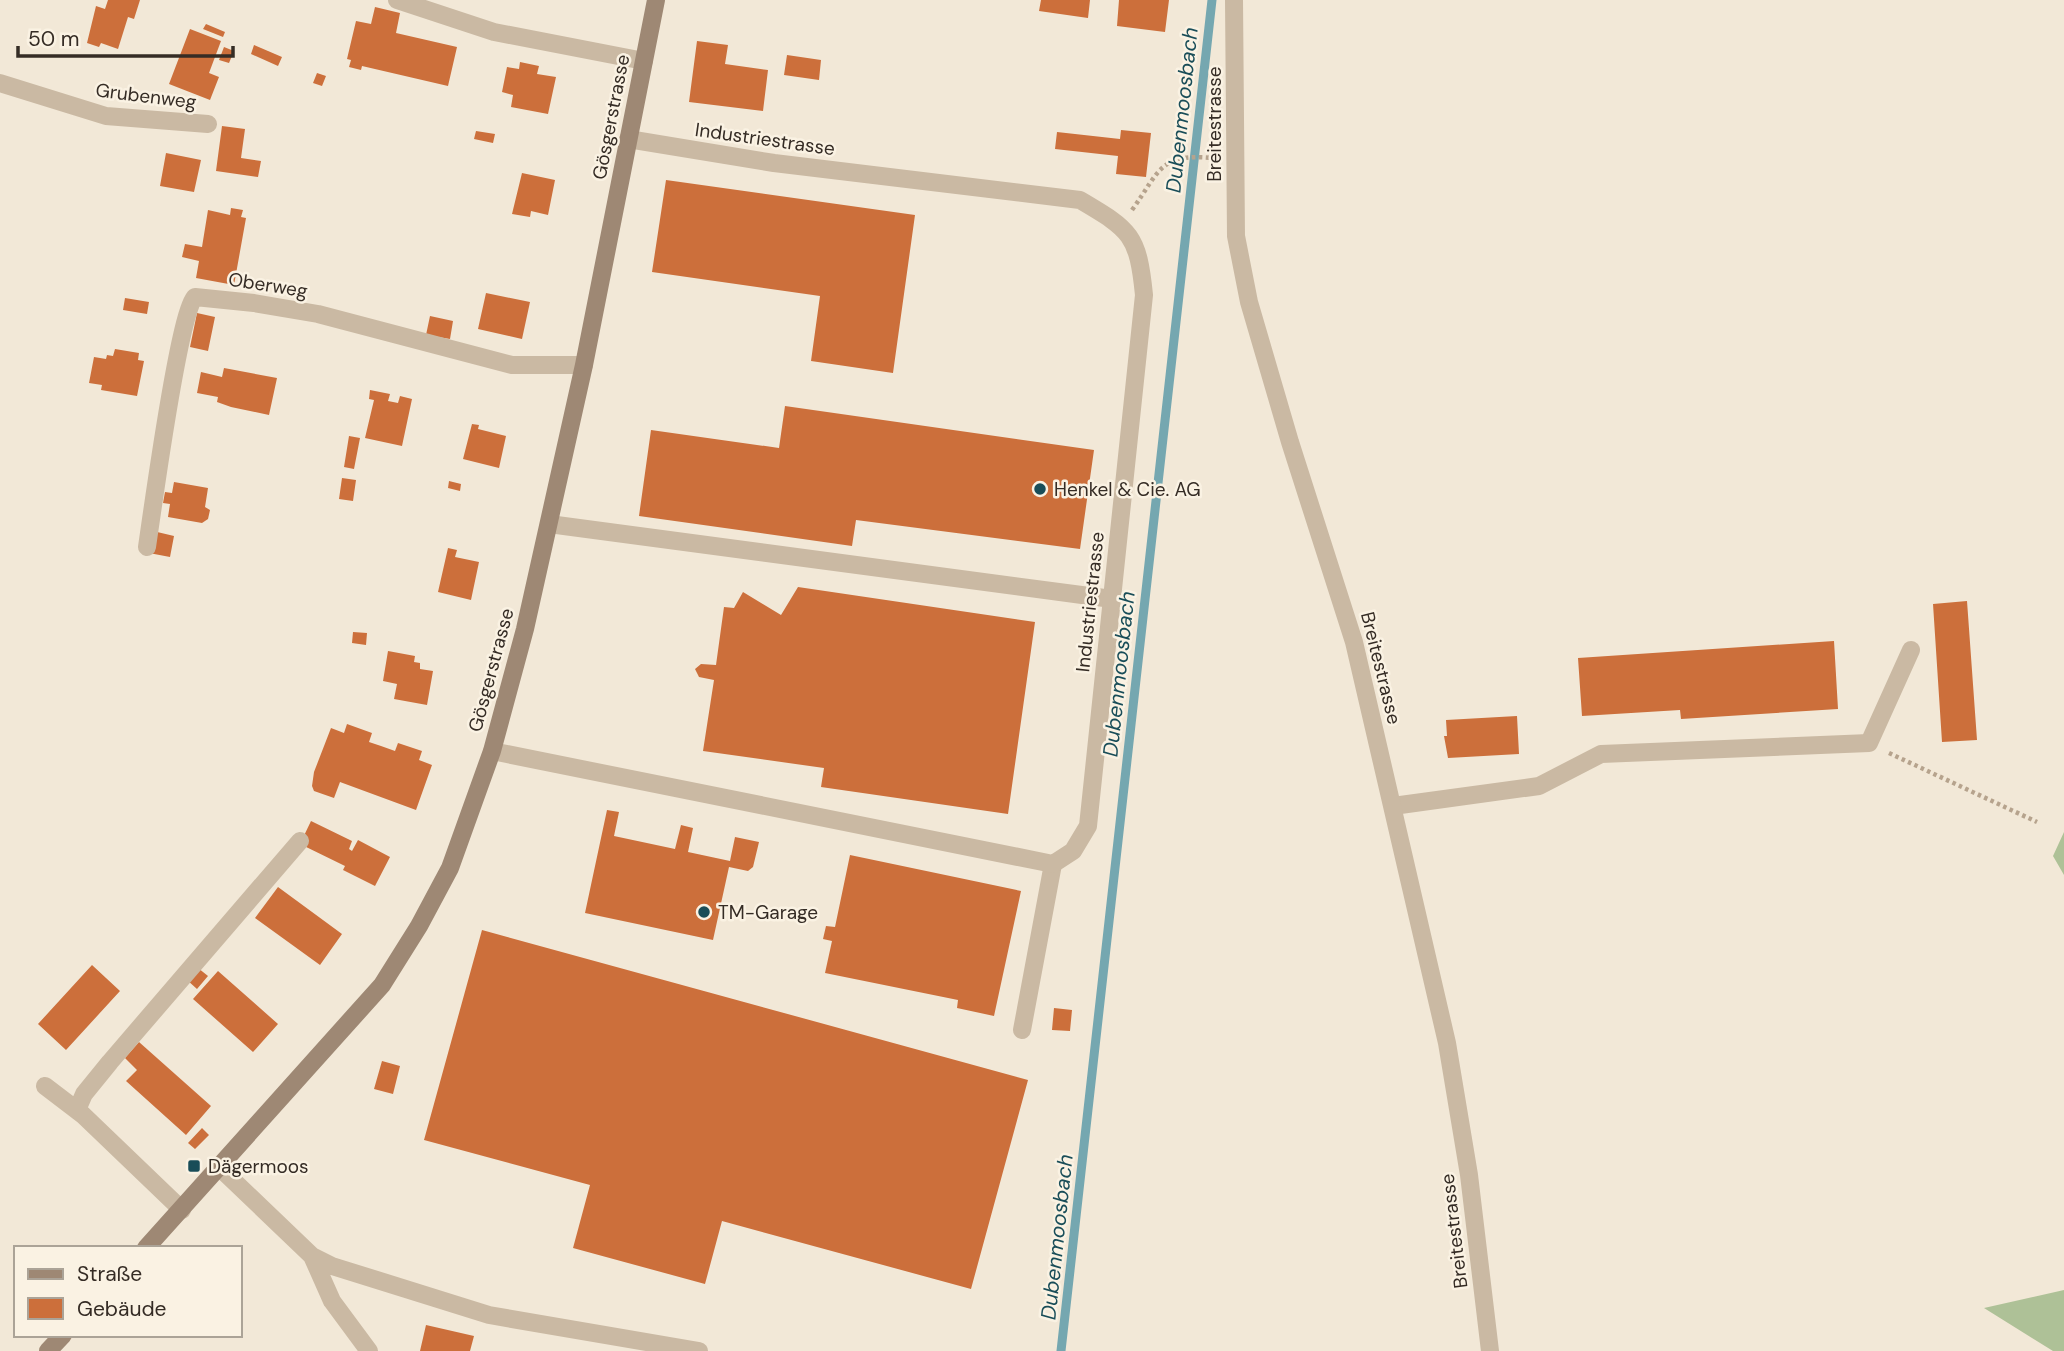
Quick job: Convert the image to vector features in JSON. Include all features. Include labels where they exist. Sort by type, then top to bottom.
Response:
[{"type":"main road","name":"Gösgerstrasse","points":[[148,1246],[382,985],[419,926],[450,868],[492,751],[525,629],[584,365],[656,0]]},
{"type":"main road","points":[[48,1351],[61,1337]]},
{"type":"street","points":[[397,0],[494,32],[644,61]]},
{"type":"street","name":"Breitestrasse","points":[[1234,0],[1236,236],[1249,302],[1290,442],[1354,642],[1447,1043],[1469,1175],[1490,1351]]},
{"type":"street","name":"Grubenweg","points":[[0,83],[106,116],[208,124]]},
{"type":"street","name":"Industriestrasse","points":[[628,139],[774,163],[1080,200],[1122,224],[1140,253],[1144,295],[1088,826],[1073,851],[1053,864]]},
{"type":"street","name":"Oberweg","points":[[147,547],[181,341],[189,303],[195,297],[254,303],[318,314],[512,365],[584,365]]},
{"type":"street","points":[[549,524],[1112,599]]},
{"type":"street","points":[[1393,806],[1539,786],[1601,754],[1869,743],[1911,650]]},
{"type":"street","points":[[492,751],[1053,864],[1022,1030]]},
{"type":"street","points":[[77,1110],[84,1094],[110,1062],[300,841]]},
{"type":"street","points":[[46,1086],[77,1110],[182,1210]]},
{"type":"street","points":[[219,1167],[312,1255],[332,1266],[489,1315],[699,1351]]},
{"type":"street","points":[[312,1255],[332,1301],[369,1351]]},
{"type":"path","points":[[1122,224],[1167,161],[1184,156],[1207,158]]},
{"type":"path","points":[[1869,743],[2037,822]]},
{"type":"green space","points":[[2064,832],[2064,875],[2053,856]]},
{"type":"green space","points":[[2064,1290],[2064,1351],[2053,1351],[1984,1308]]},
{"type":"building","points":[[108,0],[140,0],[134,19],[128,17],[118,49],[101,43],[99,47],[87,43],[96,6],[105,9]]},
{"type":"building","points":[[1041,0],[1090,0],[1088,18],[1039,11]]},
{"type":"building","points":[[1119,0],[1169,0],[1165,32],[1117,26]]},
{"type":"building","points":[[375,7],[400,13],[396,33],[457,47],[448,86],[362,66],[361,70],[349,67],[351,60],[347,59],[356,21],[371,24]]},
{"type":"building","points":[[206,24],[225,32],[223,37],[203,29]]},
{"type":"building","points":[[190,29],[221,41],[209,73],[219,77],[210,100],[169,84]]},
{"type":"building","points":[[697,41],[728,45],[725,64],[768,70],[763,111],[689,102]]},
{"type":"building","points":[[254,45],[282,57],[278,66],[251,54]]},
{"type":"building","points":[[224,47],[234,51],[229,63],[219,60]]},
{"type":"building","points":[[787,55],[821,60],[819,80],[784,75]]},
{"type":"building","points":[[520,62],[539,66],[537,74],[556,77],[548,114],[511,107],[513,95],[502,92],[507,67],[519,69]]},
{"type":"building","points":[[317,73],[326,76],[322,86],[313,83]]},
{"type":"building","points":[[222,126],[245,129],[241,158],[261,161],[258,177],[216,171]]},
{"type":"building","points":[[1121,130],[1151,133],[1146,177],[1116,174],[1118,156],[1055,149],[1057,132],[1120,139]]},
{"type":"building","points":[[476,131],[495,134],[493,143],[474,139]]},
{"type":"building","points":[[166,153],[201,160],[194,192],[160,186]]},
{"type":"building","points":[[522,173],[555,180],[548,215],[531,211],[530,217],[512,214]]},
{"type":"building","points":[[666,180],[915,215],[893,373],[811,361],[820,296],[652,272]]},
{"type":"building","points":[[231,208],[243,210],[241,217],[246,218],[234,285],[196,278],[199,261],[182,257],[185,244],[202,247],[208,210],[230,215]]},
{"type":"building","points":[[486,293],[530,302],[522,339],[478,329]]},
{"type":"building","points":[[125,298],[149,302],[147,314],[123,310]]},
{"type":"building","points":[[197,313],[215,317],[208,351],[190,347]]},
{"type":"building","points":[[430,316],[453,321],[450,339],[426,335]]},
{"type":"building","points":[[115,349],[139,353],[138,360],[144,361],[137,396],[101,390],[102,385],[89,383],[94,357],[106,359],[107,355],[113,356]]},
{"type":"building","points":[[224,368],[277,378],[269,415],[231,407],[217,402],[218,397],[197,393],[201,372],[222,377]]},
{"type":"building","points":[[370,390],[390,394],[388,401],[398,403],[400,396],[412,399],[402,446],[365,438],[374,400],[369,399]]},
{"type":"building","points":[[785,406],[1094,450],[1080,549],[856,520],[852,546],[639,516],[651,430],[779,448]]},
{"type":"building","points":[[472,424],[479,425],[478,429],[506,436],[499,468],[463,459]]},
{"type":"building","points":[[349,436],[360,438],[354,469],[344,467]]},
{"type":"building","points":[[342,478],[356,480],[353,501],[339,499]]},
{"type":"building","points":[[449,481],[461,484],[460,491],[448,488]]},
{"type":"building","points":[[174,482],[208,488],[205,507],[210,510],[208,519],[202,523],[168,517],[170,504],[163,503],[165,492],[172,493]]},
{"type":"building","points":[[153,531],[174,536],[170,557],[149,553]]},
{"type":"building","points":[[448,548],[457,550],[455,557],[479,562],[471,600],[438,592]]},
{"type":"building","points":[[798,587],[1035,622],[1008,814],[821,787],[824,768],[703,751],[714,680],[699,677],[695,669],[701,664],[716,665],[724,607],[734,608],[743,592],[781,615]]},
{"type":"building","points":[[1967,601],[1977,740],[1942,742],[1933,604]]},
{"type":"building","points":[[353,632],[367,633],[366,645],[352,643]]},
{"type":"building","points":[[1834,641],[1838,709],[1681,719],[1680,710],[1582,716],[1578,658]]},
{"type":"building","points":[[388,651],[415,656],[414,662],[420,663],[420,669],[433,671],[427,705],[394,699],[397,684],[383,681]]},
{"type":"building","points":[[1517,716],[1519,754],[1448,758],[1444,736],[1447,736],[1446,720]]},
{"type":"building","points":[[347,724],[372,733],[369,742],[395,751],[398,743],[422,751],[419,760],[432,765],[416,810],[340,782],[334,798],[314,791],[314,772],[331,728],[344,733]]},
{"type":"building","points":[[607,810],[619,812],[614,836],[675,849],[681,825],[693,828],[688,852],[730,861],[735,837],[759,842],[753,867],[748,871],[729,867],[713,940],[585,913]]},
{"type":"building","points":[[311,821],[352,841],[349,849],[352,851],[358,840],[390,857],[375,886],[343,870],[345,866],[300,844]]},
{"type":"building","points":[[850,855],[1021,891],[994,1016],[957,1008],[958,1000],[825,973],[832,941],[823,939],[826,926],[835,927]]},
{"type":"building","points":[[278,887],[342,934],[320,965],[255,918]]},
{"type":"building","points":[[482,930],[1028,1080],[971,1289],[722,1221],[705,1284],[573,1248],[590,1185],[424,1140]]},
{"type":"building","points":[[92,965],[120,991],[66,1050],[38,1024]]},
{"type":"building","points":[[198,968],[208,976],[197,989],[187,980]]},
{"type":"building","points":[[218,971],[278,1024],[253,1052],[193,999]]},
{"type":"building","points":[[1054,1008],[1072,1010],[1070,1031],[1052,1030]]},
{"type":"building","points":[[139,1042],[211,1106],[186,1135],[126,1081],[137,1070],[125,1058]]},
{"type":"building","points":[[382,1061],[400,1066],[393,1094],[374,1089]]},
{"type":"building","points":[[202,1128],[209,1135],[195,1149],[188,1143]]},
{"type":"building","points":[[426,1325],[474,1336],[470,1351],[420,1351]]},
{"type":"waterway","name":"Dubenmoosbach","points":[[1061,1351],[1212,0]]},
{"type":"place","name":"Henkel & Cie. AG","points":[[1040,489]]},
{"type":"place","name":"TM-Garage","points":[[704,912]]},
{"type":"place","name":"Dägermoos","points":[[194,1166]]}]
